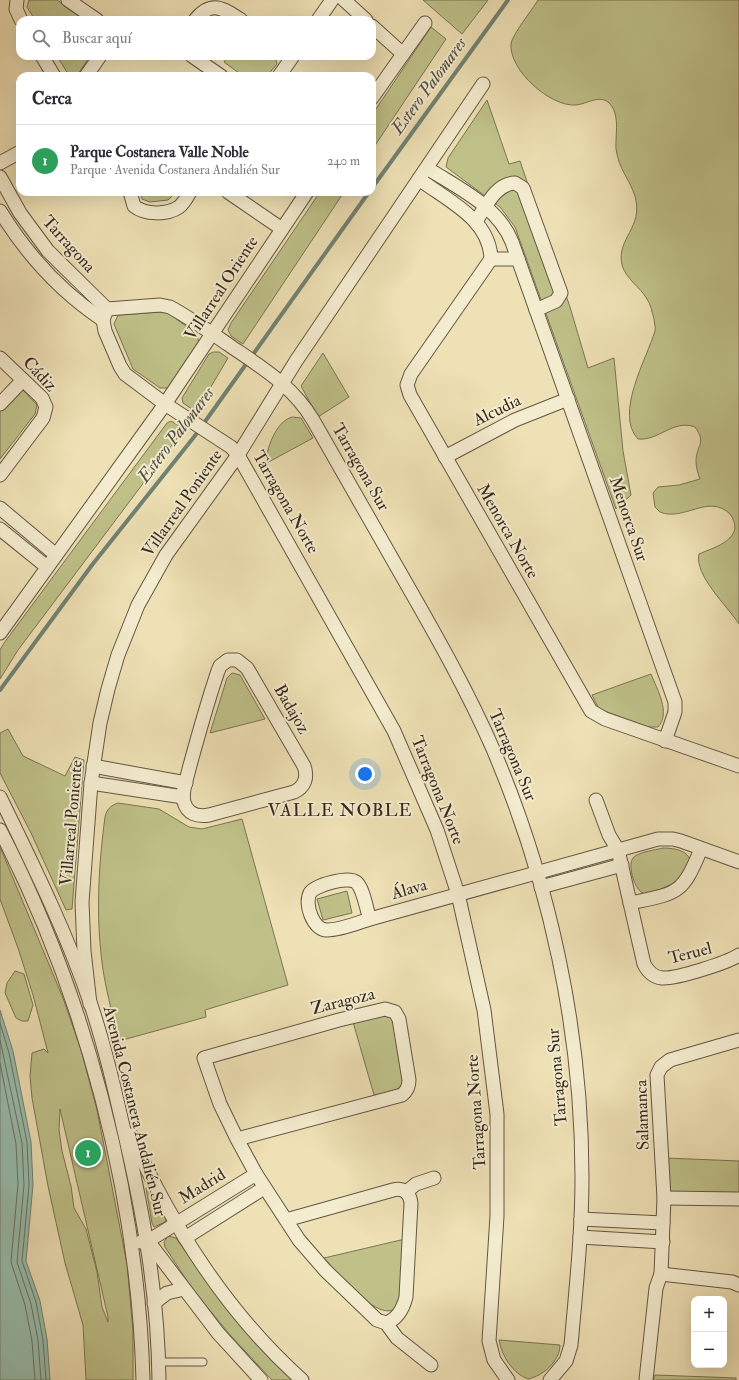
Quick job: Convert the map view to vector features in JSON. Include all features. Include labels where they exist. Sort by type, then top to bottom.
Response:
[{"type":"street","points":[[17,0],[16,9],[19,16]]},
{"type":"street","points":[[68,0],[91,16]]},
{"type":"street","points":[[321,16],[332,0]]},
{"type":"street","points":[[344,0],[362,16]]},
{"type":"street","points":[[199,16],[206,9],[216,7],[226,10],[235,16]]},
{"type":"street","points":[[376,92],[425,23]]},
{"type":"street","points":[[376,30],[403,54]]},
{"type":"street","points":[[44,60],[52,72]]},
{"type":"street","points":[[89,72],[97,60]]},
{"type":"street","points":[[198,60],[215,72]]},
{"type":"street","points":[[282,72],[290,60]]},
{"type":"street","name":"Villarreal Poniente","points":[[90,1004],[84,951],[82,902],[85,846],[93,766],[100,723],[108,689],[118,655],[138,605],[166,555],[238,455],[296,361],[483,84]]},
{"type":"street","points":[[0,163],[16,154]]},
{"type":"street","name":"Menorca Sur","points":[[427,168],[485,207],[504,224],[518,259],[675,702],[675,712],[665,741]]},
{"type":"street","name":"Tarragona","points":[[0,176],[20,213],[48,251],[105,314]]},
{"type":"street","points":[[419,179],[476,221],[488,239],[491,259],[518,259]]},
{"type":"street","points":[[476,221],[499,189],[508,183],[519,185],[526,194],[561,293],[556,301],[536,310]]},
{"type":"street","points":[[131,196],[134,206],[147,213],[169,211],[177,208],[187,196]]},
{"type":"street","points":[[234,196],[282,229]]},
{"type":"street","name":"Villarreal Oriente","points":[[0,633],[165,404],[305,196]]},
{"type":"street","name":"Tarragona","points":[[0,212],[18,238],[46,273],[75,300],[105,314]]},
{"type":"street","name":"Menorca Norte","points":[[491,259],[408,381],[410,395],[591,711],[600,717],[739,766]]},
{"type":"street","name":"Tarragona Sur","points":[[105,314],[165,305],[213,334],[258,364],[283,383],[298,397],[310,414],[456,675],[492,746],[506,780],[537,872],[558,956],[573,1044],[580,1131],[580,1237],[570,1350],[563,1366],[550,1380]]},
{"type":"street","name":"Tarragona Norte","points":[[105,314],[105,331],[123,370],[134,382],[215,436],[238,455],[394,731],[437,830],[458,894],[477,971],[494,1082],[498,1180],[489,1341],[494,1360],[508,1380]]},
{"type":"street","name":"Cádiz","points":[[0,358],[42,398],[45,402],[46,411],[43,418],[0,475]]},
{"type":"street","points":[[0,404],[23,380]]},
{"type":"street","name":"Alcudia","points":[[445,457],[515,420],[568,399]]},
{"type":"street","points":[[0,508],[56,555]]},
{"type":"street","points":[[0,529],[47,567]]},
{"type":"street","name":"Badajoz","points":[[228,660],[241,662],[248,668],[304,766],[306,776],[305,781],[302,786],[294,792],[203,816],[198,816],[188,810],[183,797],[201,720],[220,666],[228,660]]},
{"type":"street","points":[[93,766],[186,783]]},
{"type":"street","points":[[91,783],[183,797]]},
{"type":"street","name":"Avenida Costanera Andalién Sur","points":[[0,797],[42,882],[90,1004],[119,1108],[148,1241],[159,1380]]},
{"type":"street","name":"Teruel","points":[[596,800],[609,835],[618,850],[644,964],[652,975],[664,978],[670,977],[722,964],[739,955]]},
{"type":"street","name":"Avenida Costanera Andalién Sur","points":[[0,830],[52,946],[89,1052],[116,1164],[131,1244],[138,1305],[143,1380]]},
{"type":"street","points":[[537,872],[664,838],[677,840],[739,862]]},
{"type":"street","points":[[630,903],[665,895],[678,889],[690,874],[701,848]]},
{"type":"street","points":[[541,887],[622,865]]},
{"type":"street","name":"Álava","points":[[370,919],[359,886],[353,880],[346,879],[321,886],[310,893],[308,903],[313,920],[321,928],[332,929],[370,919],[537,872]]},
{"type":"street","name":"Zaragoza","points":[[237,1139],[402,1095],[406,1092],[409,1086],[409,1080],[399,1019],[395,1012],[386,1009],[367,1013],[204,1058],[220,1104],[237,1139],[256,1174]]},
{"type":"street","name":"Salamanca","points":[[646,1380],[656,1288],[661,1274],[664,1198],[657,1080],[659,1071],[665,1063],[670,1060],[739,1040]]},
{"type":"street","points":[[119,1108],[146,1166],[186,1238],[238,1311],[276,1355],[302,1380]]},
{"type":"street","points":[[256,1174],[299,1240],[325,1270],[377,1320],[386,1323],[397,1338],[431,1365]]},
{"type":"street","name":"Madrid","points":[[131,1244],[148,1241],[256,1174]]},
{"type":"street","points":[[406,1192],[416,1184],[434,1178]]},
{"type":"street","name":"Madrid","points":[[186,1238],[264,1188]]},
{"type":"street","points":[[286,1220],[393,1190],[402,1189],[409,1195],[411,1204],[406,1297],[399,1314],[393,1320],[386,1323]]},
{"type":"street","points":[[664,1198],[739,1199]]},
{"type":"street","points":[[581,1219],[663,1223]]},
{"type":"street","points":[[580,1237],[662,1242]]},
{"type":"street","points":[[148,1241],[218,1333],[261,1380]]},
{"type":"street","points":[[661,1274],[732,1282],[739,1285]]},
{"type":"street","points":[[154,1303],[167,1293],[184,1289]]},
{"type":"lane","points":[[158,1362],[202,1362]]},
{"type":"green space","points":[[29,0],[57,0],[81,16],[33,16],[27,7]]},
{"type":"green space","points":[[423,0],[488,0],[462,34]]},
{"type":"green space","points":[[538,0],[739,0],[739,624],[707,581],[699,562],[699,554],[726,542],[730,538],[735,528],[735,524],[730,514],[722,508],[713,506],[678,514],[660,512],[655,507],[653,493],[658,487],[679,485],[700,479],[697,470],[696,456],[701,441],[695,427],[687,425],[673,428],[646,439],[638,439],[632,428],[629,415],[634,386],[655,330],[654,319],[648,301],[627,275],[622,265],[621,256],[623,247],[636,216],[637,207],[635,196],[619,163],[616,149],[615,112],[608,102],[601,99],[576,105],[566,104],[555,100],[533,85],[517,65],[512,54],[512,40]]},
{"type":"green space","points":[[431,27],[446,39],[376,144],[376,109]]},
{"type":"green space","points":[[59,60],[87,60],[79,72],[67,72]]},
{"type":"green space","points":[[225,60],[276,60],[277,64],[270,72],[238,72],[224,62]]},
{"type":"green space","points":[[487,100],[509,164],[520,161],[570,307],[588,368],[614,358],[623,451],[631,495],[616,509],[515,227],[500,207],[446,167],[448,158]]},
{"type":"green space","points":[[142,196],[172,196],[168,200],[150,202],[142,199]]},
{"type":"green space","points":[[317,196],[341,196],[243,344],[231,336],[228,330],[231,323]]},
{"type":"green space","points":[[161,312],[168,313],[197,334],[199,344],[168,388],[160,388],[133,369],[114,324],[118,315]]},
{"type":"green space","points":[[219,352],[228,358],[196,412],[183,403],[182,398],[209,354]]},
{"type":"green space","points":[[323,353],[349,397],[318,417],[301,386]]},
{"type":"green space","points":[[21,388],[37,405],[35,414],[0,459],[0,411]]},
{"type":"green space","points":[[292,417],[301,418],[313,438],[265,464],[270,444],[277,430],[281,424]]},
{"type":"green space","points":[[171,421],[184,429],[18,650],[0,679],[0,650],[4,643],[167,423]]},
{"type":"green space","points":[[232,673],[240,675],[265,719],[210,733],[227,678]]},
{"type":"green space","points":[[651,674],[662,701],[663,708],[662,721],[658,727],[649,727],[599,709],[592,695]]},
{"type":"green space","points":[[8,729],[23,756],[65,776],[75,757],[84,760],[72,909],[66,910],[31,833],[0,773],[0,733]]},
{"type":"green space","points":[[118,803],[159,809],[189,827],[202,829],[242,819],[288,985],[205,1010],[206,1017],[119,1041],[108,998],[102,965],[99,937],[98,902],[105,817],[109,808]]},
{"type":"green space","points":[[0,847],[63,998],[81,1050],[97,1110],[127,1264],[133,1331],[133,1380],[86,1380],[83,1325],[65,1263],[48,1186],[32,1098],[30,1076],[32,1053],[44,1049],[48,1053],[33,995],[0,899]],"holes":[[[60,1109],[108,1317],[108,1322],[102,1307],[97,1272],[86,1229],[74,1208],[71,1186],[62,1151],[59,1130]]]},
{"type":"green space","points":[[663,848],[676,849],[685,853],[690,859],[689,867],[683,876],[672,886],[645,894],[638,889],[635,884],[631,862],[635,856],[639,854]]},
{"type":"green space","points":[[347,891],[352,913],[323,920],[317,899]]},
{"type":"green space","points":[[15,971],[24,974],[33,1005],[28,1021],[22,1021],[16,1018],[5,993],[7,983]]},
{"type":"green space","points":[[383,1013],[393,1015],[403,1082],[401,1086],[395,1090],[374,1095],[353,1022]]},
{"type":"green space","points":[[666,1158],[739,1161],[739,1195],[673,1193],[669,1189]]},
{"type":"green space","points":[[146,1188],[150,1188],[166,1218],[165,1222],[154,1227],[152,1223]]},
{"type":"green space","points":[[168,1236],[176,1238],[206,1281],[239,1324],[294,1380],[272,1380],[231,1336],[193,1290],[165,1247],[164,1242]]},
{"type":"green space","points":[[405,1239],[402,1294],[397,1307],[388,1311],[377,1308],[364,1299],[324,1258]]},
{"type":"green space","points":[[499,1340],[560,1345],[557,1357],[550,1367],[539,1375],[528,1379],[517,1373],[505,1358]]},
{"type":"green space","points":[[655,1375],[736,1378],[736,1380],[653,1380]]},
{"type":"water","points":[[0,1010],[13,1051],[31,1142],[33,1185],[26,1261],[40,1301],[47,1339],[50,1380],[0,1380]]},
{"type":"waterway","name":"Estero Palomares","points":[[376,182],[508,0]]},
{"type":"waterway","name":"Estero Palomares","points":[[0,690],[92,565],[194,437],[366,196]]},
{"type":"place","name":"Parque Costanera Valle Noble","points":[[88,1153]]},
{"type":"district","name":"VALLE NOBLE","points":[[340,810]]}]
